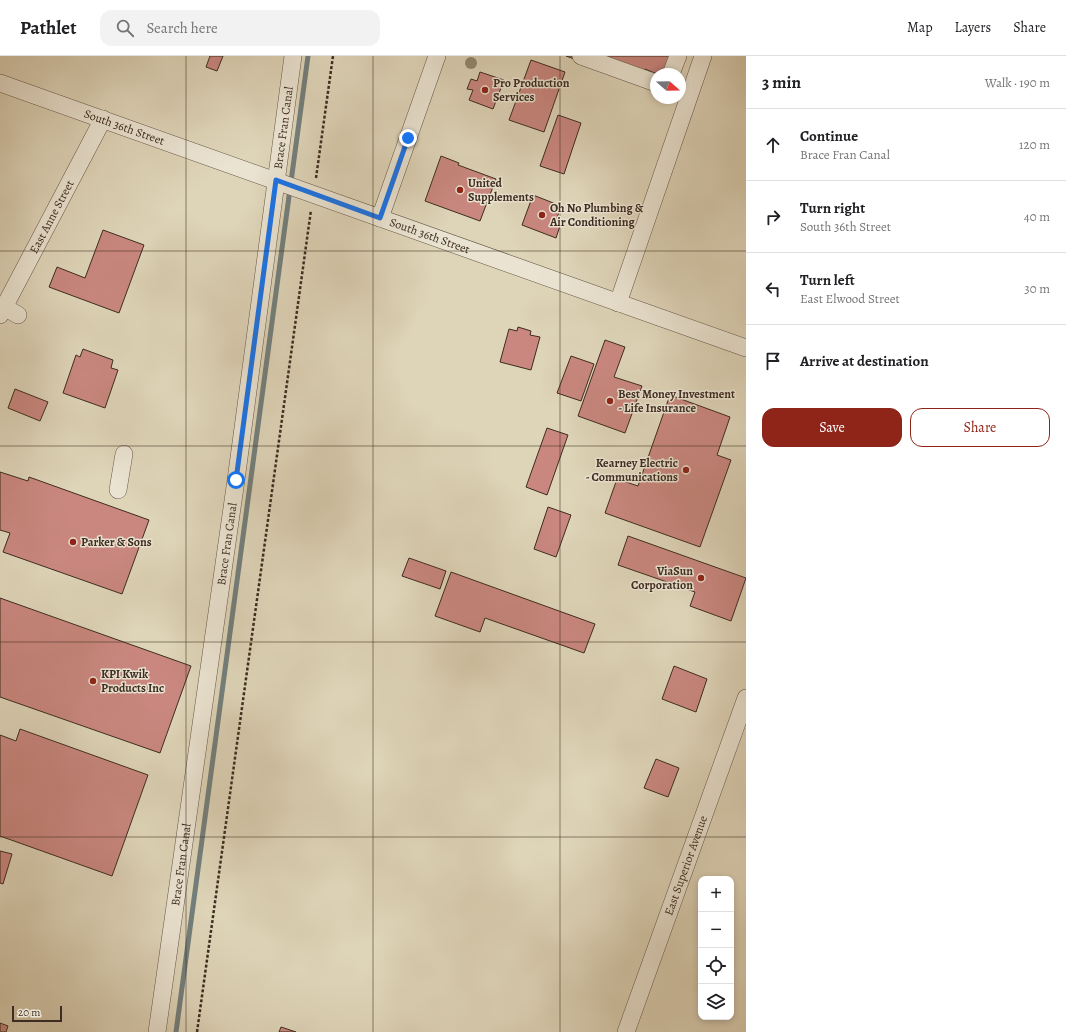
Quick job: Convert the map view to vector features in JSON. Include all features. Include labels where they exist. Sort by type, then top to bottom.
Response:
[{"type":"street","name":"Brace Fran Canal","points":[[157,1032],[236,480],[293,56]]},
{"type":"street","points":[[380,218],[437,56]]},
{"type":"street","points":[[581,56],[650,81]]},
{"type":"street","points":[[673,68],[678,56]]},
{"type":"street","points":[[618,303],[703,56]]},
{"type":"street","name":"South 36th Street","points":[[0,83],[746,348]]},
{"type":"street","name":"East Anne Street","points":[[7,312],[103,119]]},
{"type":"street","points":[[118,490],[124,454]]},
{"type":"street","name":"East Superior Avenue","points":[[626,1032],[746,698]]},
{"type":"path","points":[[197,1032],[333,56]]},
{"type":"building","points":[[210,56],[223,56],[217,71],[206,67]]},
{"type":"building","points":[[566,56],[675,56],[670,68],[650,68],[650,71],[645,69],[643,73],[610,72]]},
{"type":"building","points":[[531,60],[565,72],[544,132],[509,120]]},
{"type":"building","name":"Pro Production Services","points":[[480,72],[504,80],[493,109],[469,100],[473,90],[467,89],[471,79],[477,81]]},
{"type":"building","points":[[558,115],[581,123],[564,174],[540,166]]},
{"type":"building","name":"United Supplements","points":[[441,156],[459,163],[458,165],[496,179],[480,221],[425,201]]},
{"type":"building","name":"Oh No Plumbing & Air Conditioning","points":[[533,195],[561,206],[555,224],[560,226],[556,238],[522,225]]},
{"type":"building","points":[[103,230],[144,245],[119,313],[49,287],[57,267],[85,278]]},
{"type":"building","points":[[518,327],[531,331],[530,335],[540,337],[531,370],[500,362],[509,329],[517,331]]},
{"type":"building","name":"Best Money Investment - Life Insurance","points":[[605,340],[625,347],[614,377],[642,386],[625,433],[578,416]]},
{"type":"building","points":[[83,349],[113,360],[111,368],[118,370],[105,408],[63,393],[76,355],[80,357]]},
{"type":"building","points":[[571,356],[594,364],[581,401],[557,393]]},
{"type":"building","points":[[15,389],[48,402],[40,421],[8,408]]},
{"type":"building","name":"Kearney Electric - Communications","points":[[670,395],[730,417],[717,455],[731,460],[700,547],[605,513],[617,479],[638,486]]},
{"type":"building","points":[[547,428],[568,435],[547,495],[526,487]]},
{"type":"building","name":"Parker & Sons","points":[[0,472],[28,481],[29,477],[149,520],[122,594],[3,552],[10,533],[0,530]]},
{"type":"building","points":[[548,507],[571,515],[556,557],[534,549]]},
{"type":"building","name":"ViaSun Corporation","points":[[628,536],[746,578],[731,621],[690,606],[695,592],[677,586],[677,588],[666,584],[667,582],[618,565]]},
{"type":"building","points":[[409,558],[446,571],[440,589],[402,576]]},
{"type":"building","points":[[451,572],[595,624],[584,653],[485,618],[480,632],[435,616]]},
{"type":"building","name":"KPI Kwik Products Inc","points":[[0,598],[191,666],[160,753],[0,697]]},
{"type":"building","points":[[674,666],[707,679],[696,712],[662,699]]},
{"type":"building","points":[[20,729],[148,775],[112,876],[0,836],[0,735],[16,741]]},
{"type":"building","points":[[656,759],[679,768],[668,797],[644,788]]},
{"type":"building","points":[[0,851],[12,854],[3,884],[0,883]]},
{"type":"building","points":[[0,1023],[8,1026],[6,1032],[0,1032]]},
{"type":"building","points":[[281,1027],[296,1032],[279,1032]]},
{"type":"waterway","points":[[176,1032],[308,56]]},
{"type":"place","name":"Pro Production Services","points":[[485,90]]},
{"type":"place","name":"United Supplements","points":[[460,190]]},
{"type":"place","name":"Oh No Plumbing & Air Conditioning","points":[[542,215]]},
{"type":"place","name":"Best Money Investment - Life Insurance","points":[[610,401]]},
{"type":"place","name":"Kearney Electric - Communications","points":[[686,470]]},
{"type":"place","name":"Parker & Sons","points":[[73,542]]},
{"type":"place","name":"ViaSun Corporation","points":[[701,578]]},
{"type":"place","name":"KPI Kwik Products Inc","points":[[93,681]]},
{"type":"route","points":[[236,480],[276,180],[313,195],[380,218],[408,138]]}]
